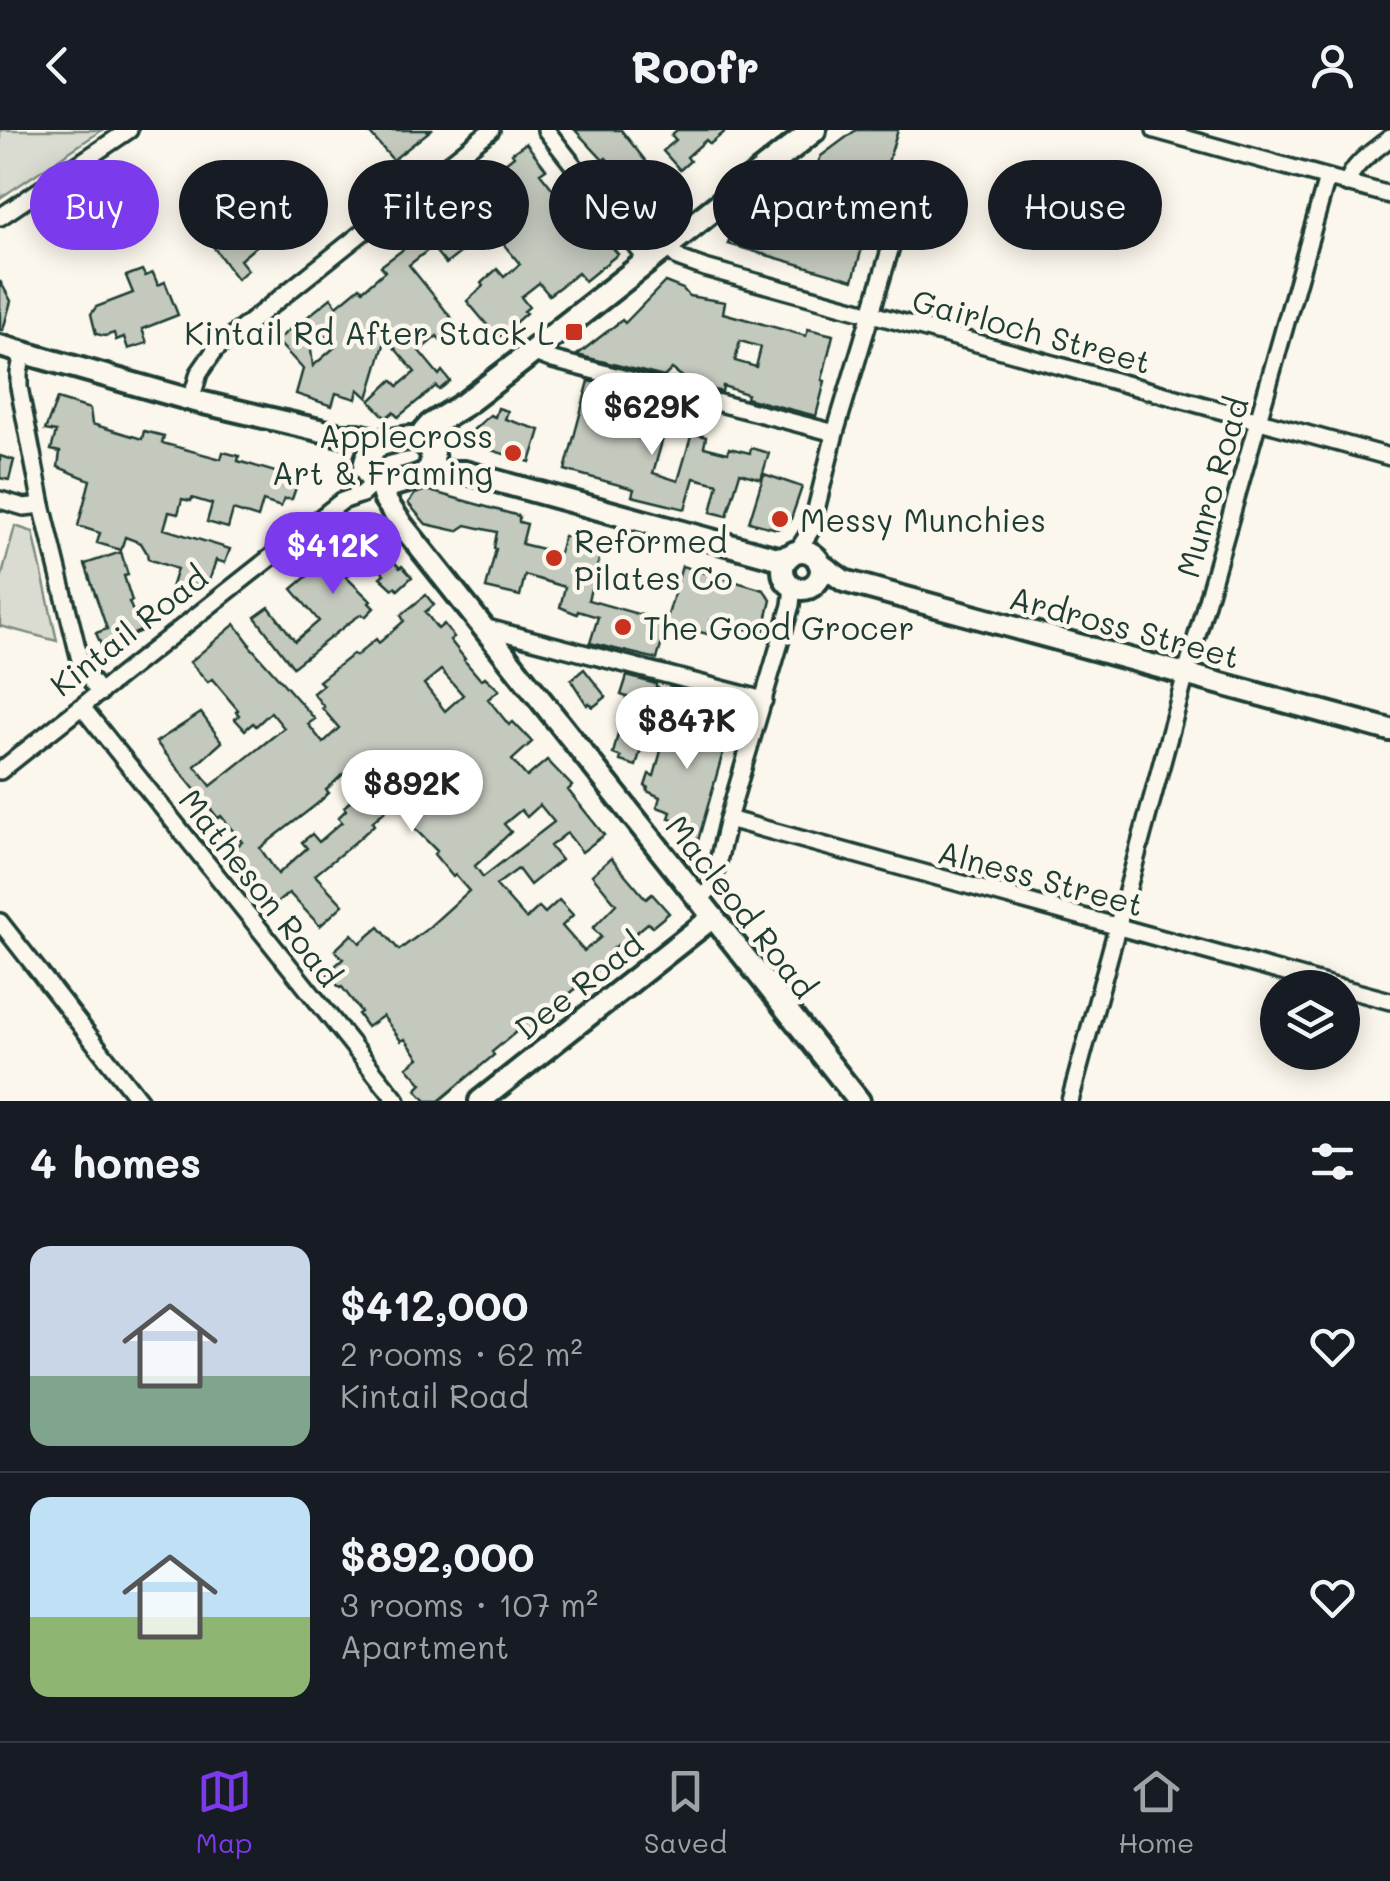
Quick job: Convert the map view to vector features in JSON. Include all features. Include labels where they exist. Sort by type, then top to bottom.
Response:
[{"type":"main road","points":[[428,453],[386,442],[367,455],[377,476],[421,477],[428,453],[465,404],[814,130]]},
{"type":"street","points":[[0,217],[129,130]]},
{"type":"street","points":[[191,400],[199,373],[215,350],[491,130]]},
{"type":"street","name":"Gairloch Street","points":[[546,130],[656,253],[1390,457]]},
{"type":"street","points":[[1156,130],[1390,195]]},
{"type":"street","points":[[1346,184],[1349,175],[1390,138]]},
{"type":"street","name":"Munro Road","points":[[1070,1101],[1327,178]]},
{"type":"street","points":[[706,909],[728,819],[890,250]]},
{"type":"street","points":[[0,346],[191,400],[386,442]]},
{"type":"street","points":[[532,352],[836,433]]},
{"type":"street","points":[[23,353],[19,388],[42,505],[80,660],[100,693]]},
{"type":"street","points":[[340,435],[377,476]]},
{"type":"street","name":"Ardross Street","points":[[428,453],[460,472],[798,573],[844,580],[1390,730]]},
{"type":"street","name":"Kintail Road","points":[[0,772],[342,502],[352,482],[377,476]]},
{"type":"street","name":"Macleod Road","points":[[377,476],[402,525],[859,1101]]},
{"type":"street","points":[[0,500],[24,507],[42,505]]},
{"type":"street","points":[[483,626],[764,700]]},
{"type":"street","name":"Matheson Road","points":[[82,707],[397,1101]]},
{"type":"street","name":"Alness Street","points":[[728,819],[1276,970]]},
{"type":"street","name":"Dee Road","points":[[480,1101],[706,909]]},
{"type":"street","points":[[0,922],[140,1101]]},
{"type":"street","name":"Alness Street","points":[[1360,993],[1390,1001]]},
{"type":"shaded area","points":[[0,130],[102,130],[57,160],[30,160],[30,178],[0,198]]},
{"type":"shaded area","points":[[15,526],[33,532],[57,641],[0,626],[0,583]]},
{"type":"building","points":[[367,130],[431,130],[393,160]]},
{"type":"building","points":[[575,130],[621,130],[645,160],[606,158],[603,160]]},
{"type":"building","points":[[677,130],[727,130],[710,144],[706,140],[687,157],[689,160],[671,160],[663,151],[676,140],[671,135]]},
{"type":"building","points":[[856,130],[898,130],[889,160],[819,160]]},
{"type":"building","points":[[526,143],[546,169],[540,173],[549,184],[549,250],[615,250],[618,254],[585,281],[578,273],[549,295],[539,283],[521,297],[529,307],[526,313],[498,338],[467,301],[497,269],[504,277],[520,264],[508,250],[529,250],[529,160],[509,160],[514,156],[512,153]]},
{"type":"building","points":[[216,250],[252,250],[240,260],[248,270],[237,279]]},
{"type":"building","points":[[402,250],[428,250],[409,265],[458,326],[419,351],[439,375],[442,371],[450,381],[439,390],[436,386],[398,417],[393,412],[386,418],[370,401],[392,380],[398,386],[415,372],[386,338],[368,398],[358,389],[356,399],[336,393],[332,406],[296,394],[303,369],[277,341],[331,298],[337,306],[360,287],[363,290],[385,271],[381,266]],"holes":[[[322,331],[335,347],[313,366],[310,342]]]},
{"type":"building","points":[[434,250],[464,250],[446,264]]},
{"type":"building","points":[[749,250],[861,250],[853,280]]},
{"type":"building","points":[[142,270],[145,276],[153,273],[158,285],[165,282],[178,315],[142,329],[147,343],[128,349],[124,337],[116,340],[114,333],[96,334],[91,314],[96,307],[133,293],[126,276]]},
{"type":"building","points":[[0,281],[11,301],[3,330],[0,330]]},
{"type":"building","points":[[665,282],[683,289],[689,296],[725,302],[723,313],[806,336],[808,329],[833,335],[816,416],[746,398],[747,394],[723,386],[722,392],[692,384],[672,369],[664,377],[577,355],[622,320],[625,323]],"holes":[[[740,341],[761,347],[756,367],[735,361]]]},
{"type":"building","points":[[589,381],[619,389],[607,430],[648,440],[652,427],[665,431],[653,473],[678,481],[692,433],[706,437],[704,447],[728,453],[729,448],[750,453],[751,448],[769,453],[761,479],[740,473],[727,516],[711,512],[718,484],[694,478],[685,509],[632,496],[634,489],[565,470]]},
{"type":"building","points":[[57,399],[90,409],[92,424],[142,439],[144,431],[164,436],[162,443],[221,459],[223,452],[239,456],[238,461],[299,479],[292,499],[284,499],[281,507],[263,501],[258,518],[233,510],[228,528],[207,522],[212,504],[182,499],[178,514],[169,512],[164,529],[230,549],[225,563],[216,560],[208,585],[185,583],[182,591],[171,588],[177,569],[148,559],[141,543],[125,537],[121,550],[97,543],[100,533],[78,526],[90,480],[58,467],[60,452],[51,450],[56,432],[45,430]]},
{"type":"building","points":[[676,404],[687,406],[679,435],[668,432]]},
{"type":"building","points":[[498,408],[508,411],[505,419],[540,430],[530,462],[468,443],[472,431],[490,415],[495,417]]},
{"type":"building","points":[[0,456],[14,460],[9,480],[0,478]]},
{"type":"building","points":[[764,474],[802,487],[790,522],[777,529],[749,522]]},
{"type":"building","points":[[426,490],[519,516],[519,522],[527,524],[522,544],[559,553],[564,536],[603,545],[588,600],[666,622],[682,566],[764,590],[771,600],[763,633],[710,621],[707,634],[667,626],[657,659],[590,643],[598,617],[560,607],[565,587],[525,575],[520,596],[486,588],[497,532],[466,525],[457,531],[426,524],[408,503],[415,494]]},
{"type":"building","points":[[363,529],[392,564],[402,566],[412,577],[398,590],[393,589],[369,558],[346,577],[374,608],[293,667],[255,617],[269,607],[295,641],[319,621],[292,589]]},
{"type":"building","points":[[121,552],[128,575],[124,576],[132,601],[129,602],[141,631],[102,647],[96,633],[107,629],[85,564]]},
{"type":"building","points":[[426,595],[434,605],[425,612],[438,629],[444,624],[454,637],[450,640],[481,680],[485,677],[499,690],[488,699],[509,725],[513,722],[532,742],[512,760],[527,777],[547,760],[572,786],[568,790],[604,835],[582,852],[567,833],[550,846],[561,860],[530,885],[518,869],[496,885],[526,919],[539,907],[545,913],[559,900],[573,915],[562,926],[584,951],[601,937],[593,928],[616,904],[592,875],[611,858],[646,899],[652,894],[669,913],[652,927],[648,923],[604,956],[608,960],[584,982],[530,1026],[528,1022],[439,1101],[426,1101],[416,1090],[422,1084],[407,1067],[419,1058],[405,1039],[401,1041],[383,1016],[367,1027],[358,1014],[361,1012],[327,973],[343,959],[335,950],[352,934],[360,943],[379,927],[399,950],[469,891],[410,824],[409,812],[398,800],[315,875],[343,905],[320,926],[289,893],[273,906],[231,851],[242,842],[156,742],[201,713],[222,742],[195,766],[211,786],[284,728],[271,712],[245,730],[235,719],[238,710],[212,679],[208,682],[190,662],[235,624],[315,719],[308,724],[323,743],[339,728],[313,693],[323,685],[319,681],[376,639],[379,643],[404,621],[401,615]],"holes":[[[441,670],[463,695],[445,711],[424,684]],[[343,774],[348,774],[362,790],[344,807],[346,810],[338,818],[342,822],[319,842],[312,834],[302,842],[307,848],[278,874],[260,848],[317,804],[329,793],[326,790]],[[540,805],[554,822],[483,877],[475,866],[511,832],[504,824],[521,810],[527,817]]]},
{"type":"building","points":[[584,669],[606,697],[593,707],[587,705],[571,680]]},
{"type":"building","points":[[627,676],[658,687],[636,766],[613,754],[627,697],[621,695]]},
{"type":"building","points":[[681,705],[709,711],[702,735],[726,742],[692,862],[683,858],[693,825],[669,818],[671,812],[657,807],[660,797],[645,786],[649,774],[654,776],[669,722],[676,724]]},
{"type":"place","name":"Kintail Rd After Stack L","points":[[574,332]]},
{"type":"place","name":"Applecross Art & Framing","points":[[513,453]]},
{"type":"place","name":"Messy Munchies","points":[[780,519]]},
{"type":"place","name":"Reformed Pilates Co","points":[[554,558]]},
{"type":"place","name":"The Good Grocer","points":[[623,627]]}]
